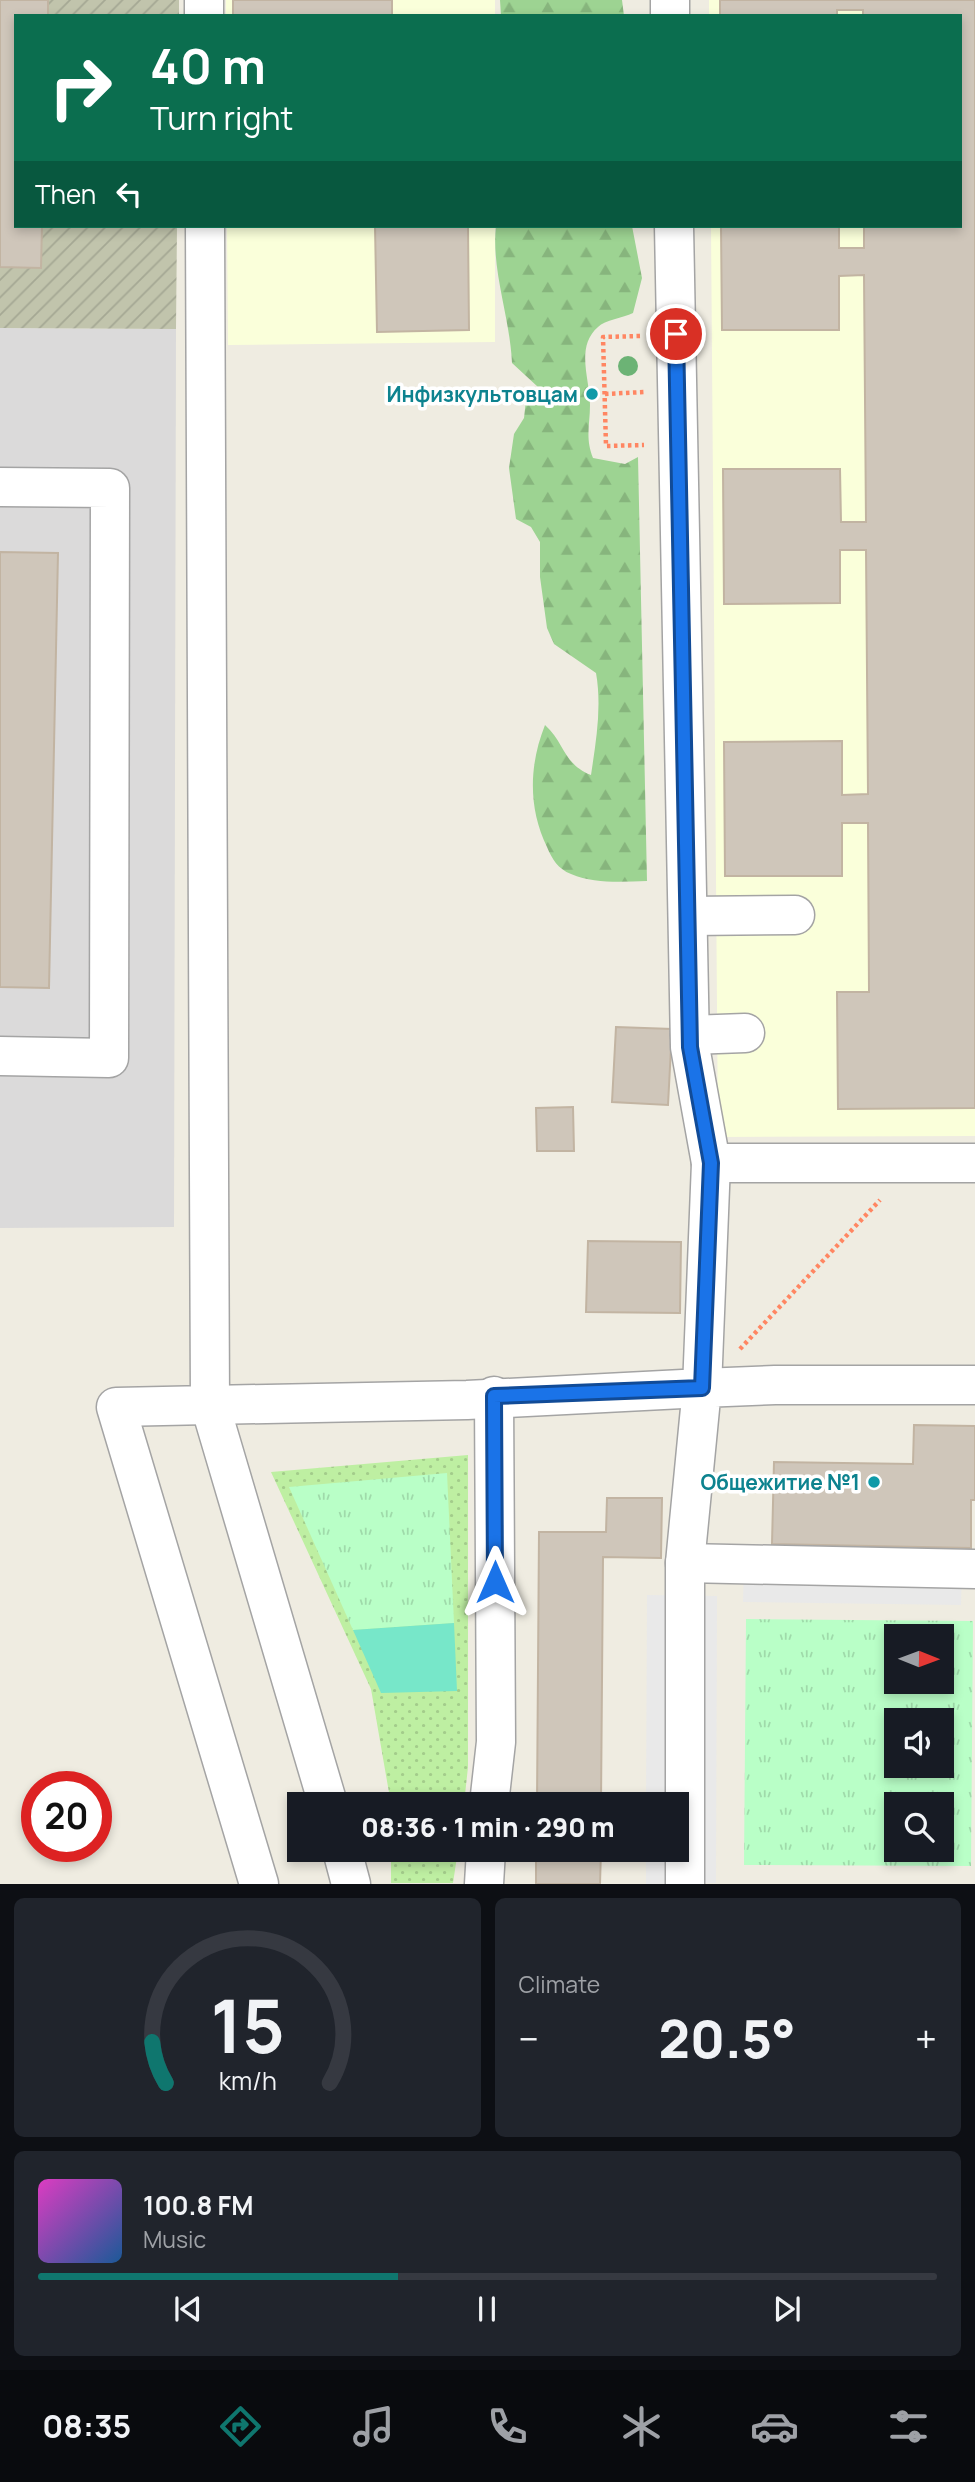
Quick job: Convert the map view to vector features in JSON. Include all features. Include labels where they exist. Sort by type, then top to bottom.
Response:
[{"type":"lane","points":[[205,228],[210,1405],[324,1792]]},
{"type":"lane","points":[[674,228],[690,1035],[711,1163],[702,1388],[685,1563],[685,1884]]},
{"type":"lane","points":[[0,487],[110,488],[110,516],[109,1058],[0,1056]]},
{"type":"lane","points":[[688,916],[795,915]]},
{"type":"lane","points":[[690,1035],[745,1033]]},
{"type":"lane","points":[[711,1163],[975,1163]]},
{"type":"lane","points":[[259,1884],[116,1407],[467,1400],[494,1396],[775,1385],[975,1385]]},
{"type":"lane","points":[[490,1792],[496,1742],[494,1396]]},
{"type":"lane","points":[[685,1563],[975,1569]]},
{"type":"lane","points":[[345,1862],[351,1884]]},
{"type":"lane","points":[[484,1884],[485,1862]]},
{"type":"path","points":[[676,334],[603,337],[606,446],[679,444]]},
{"type":"path","points":[[605,394],[651,392]]},
{"type":"path","points":[[702,1388],[914,1163]]},
{"type":"shaded area","points":[[0,0],[179,0],[179,14],[14,14],[14,228],[177,228],[176,329],[0,328]]},
{"type":"shaded area","points":[[226,0],[495,0],[495,14],[226,14]]},
{"type":"shaded area","points":[[709,0],[975,0],[975,1136],[718,1137],[711,228],[962,228],[962,14],[709,14]]},
{"type":"shaded area","points":[[227,228],[495,228],[495,342],[228,345]]},
{"type":"shaded area","points":[[0,328],[176,329],[174,1227],[0,1228]]},
{"type":"shaded area","points":[[744,1564],[962,1569],[961,1605],[743,1602]]},
{"type":"shaded area","points":[[647,1595],[717,1596],[716,1883],[646,1884],[646,1862],[689,1862],[689,1792],[646,1792]]},
{"type":"green space","points":[[500,0],[622,0],[624,14],[501,14]]},
{"type":"green space","points":[[496,228],[632,228],[642,278],[633,313],[598,327],[587,344],[585,364],[590,405],[589,438],[593,458],[625,464],[638,457],[647,881],[599,881],[566,872],[551,856],[536,817],[534,771],[545,725],[569,759],[591,775],[598,724],[598,686],[596,673],[554,644],[547,628],[540,577],[540,542],[531,527],[516,519],[509,468],[514,434],[524,418],[526,400],[538,387],[512,363],[495,243]]},
{"type":"green space","points":[[468,1455],[468,1767],[465,1792],[389,1792],[371,1689],[271,1472]]},
{"type":"green space","points":[[447,1473],[454,1623],[353,1630],[289,1487]]},
{"type":"green space","points":[[746,1619],[973,1621],[971,1866],[744,1865]]},
{"type":"green space","points":[[454,1623],[457,1691],[381,1693],[353,1630]]},
{"type":"green space","points":[[391,1862],[456,1862],[453,1883],[391,1883]]},
{"type":"building","points":[[0,0],[48,0],[48,14],[14,14],[14,228],[42,228],[41,268],[0,267]]},
{"type":"building","points":[[233,0],[392,0],[392,14],[233,14]]},
{"type":"building","points":[[720,0],[975,0],[975,1108],[838,1109],[837,992],[869,992],[868,823],[842,823],[842,876],[725,876],[724,742],[842,741],[842,795],[868,794],[866,550],[840,550],[840,603],[724,604],[723,469],[840,469],[841,522],[866,522],[864,275],[839,276],[839,330],[722,330],[721,228],[839,228],[839,248],[864,248],[864,228],[962,228],[962,14],[863,14],[863,10],[837,10],[837,14],[720,14]]},
{"type":"building","points":[[375,228],[468,228],[469,330],[377,332]]},
{"type":"building","points":[[0,552],[58,553],[49,988],[0,987]]},
{"type":"building","points":[[616,1027],[672,1029],[668,1105],[612,1102]]},
{"type":"building","points":[[573,1107],[574,1151],[537,1151],[536,1108]]},
{"type":"building","points":[[588,1241],[681,1242],[680,1313],[586,1312]]},
{"type":"building","name":"Общежитие №1","points":[[914,1425],[975,1426],[975,1500],[971,1500],[971,1548],[772,1544],[774,1462],[913,1464]]},
{"type":"building","points":[[607,1498],[662,1498],[661,1558],[603,1557],[601,1792],[537,1792],[539,1532],[606,1532]]},
{"type":"building","points":[[536,1862],[601,1862],[600,1884],[536,1884]]},
{"type":"place","name":"Инфизкультовцам","points":[[592,394]]},
{"type":"place","name":"Общежитие №1","points":[[874,1482]]},
{"type":"route","points":[[495,1582],[494,1396],[702,1388],[711,1163],[690,1047],[676,334]]}]
